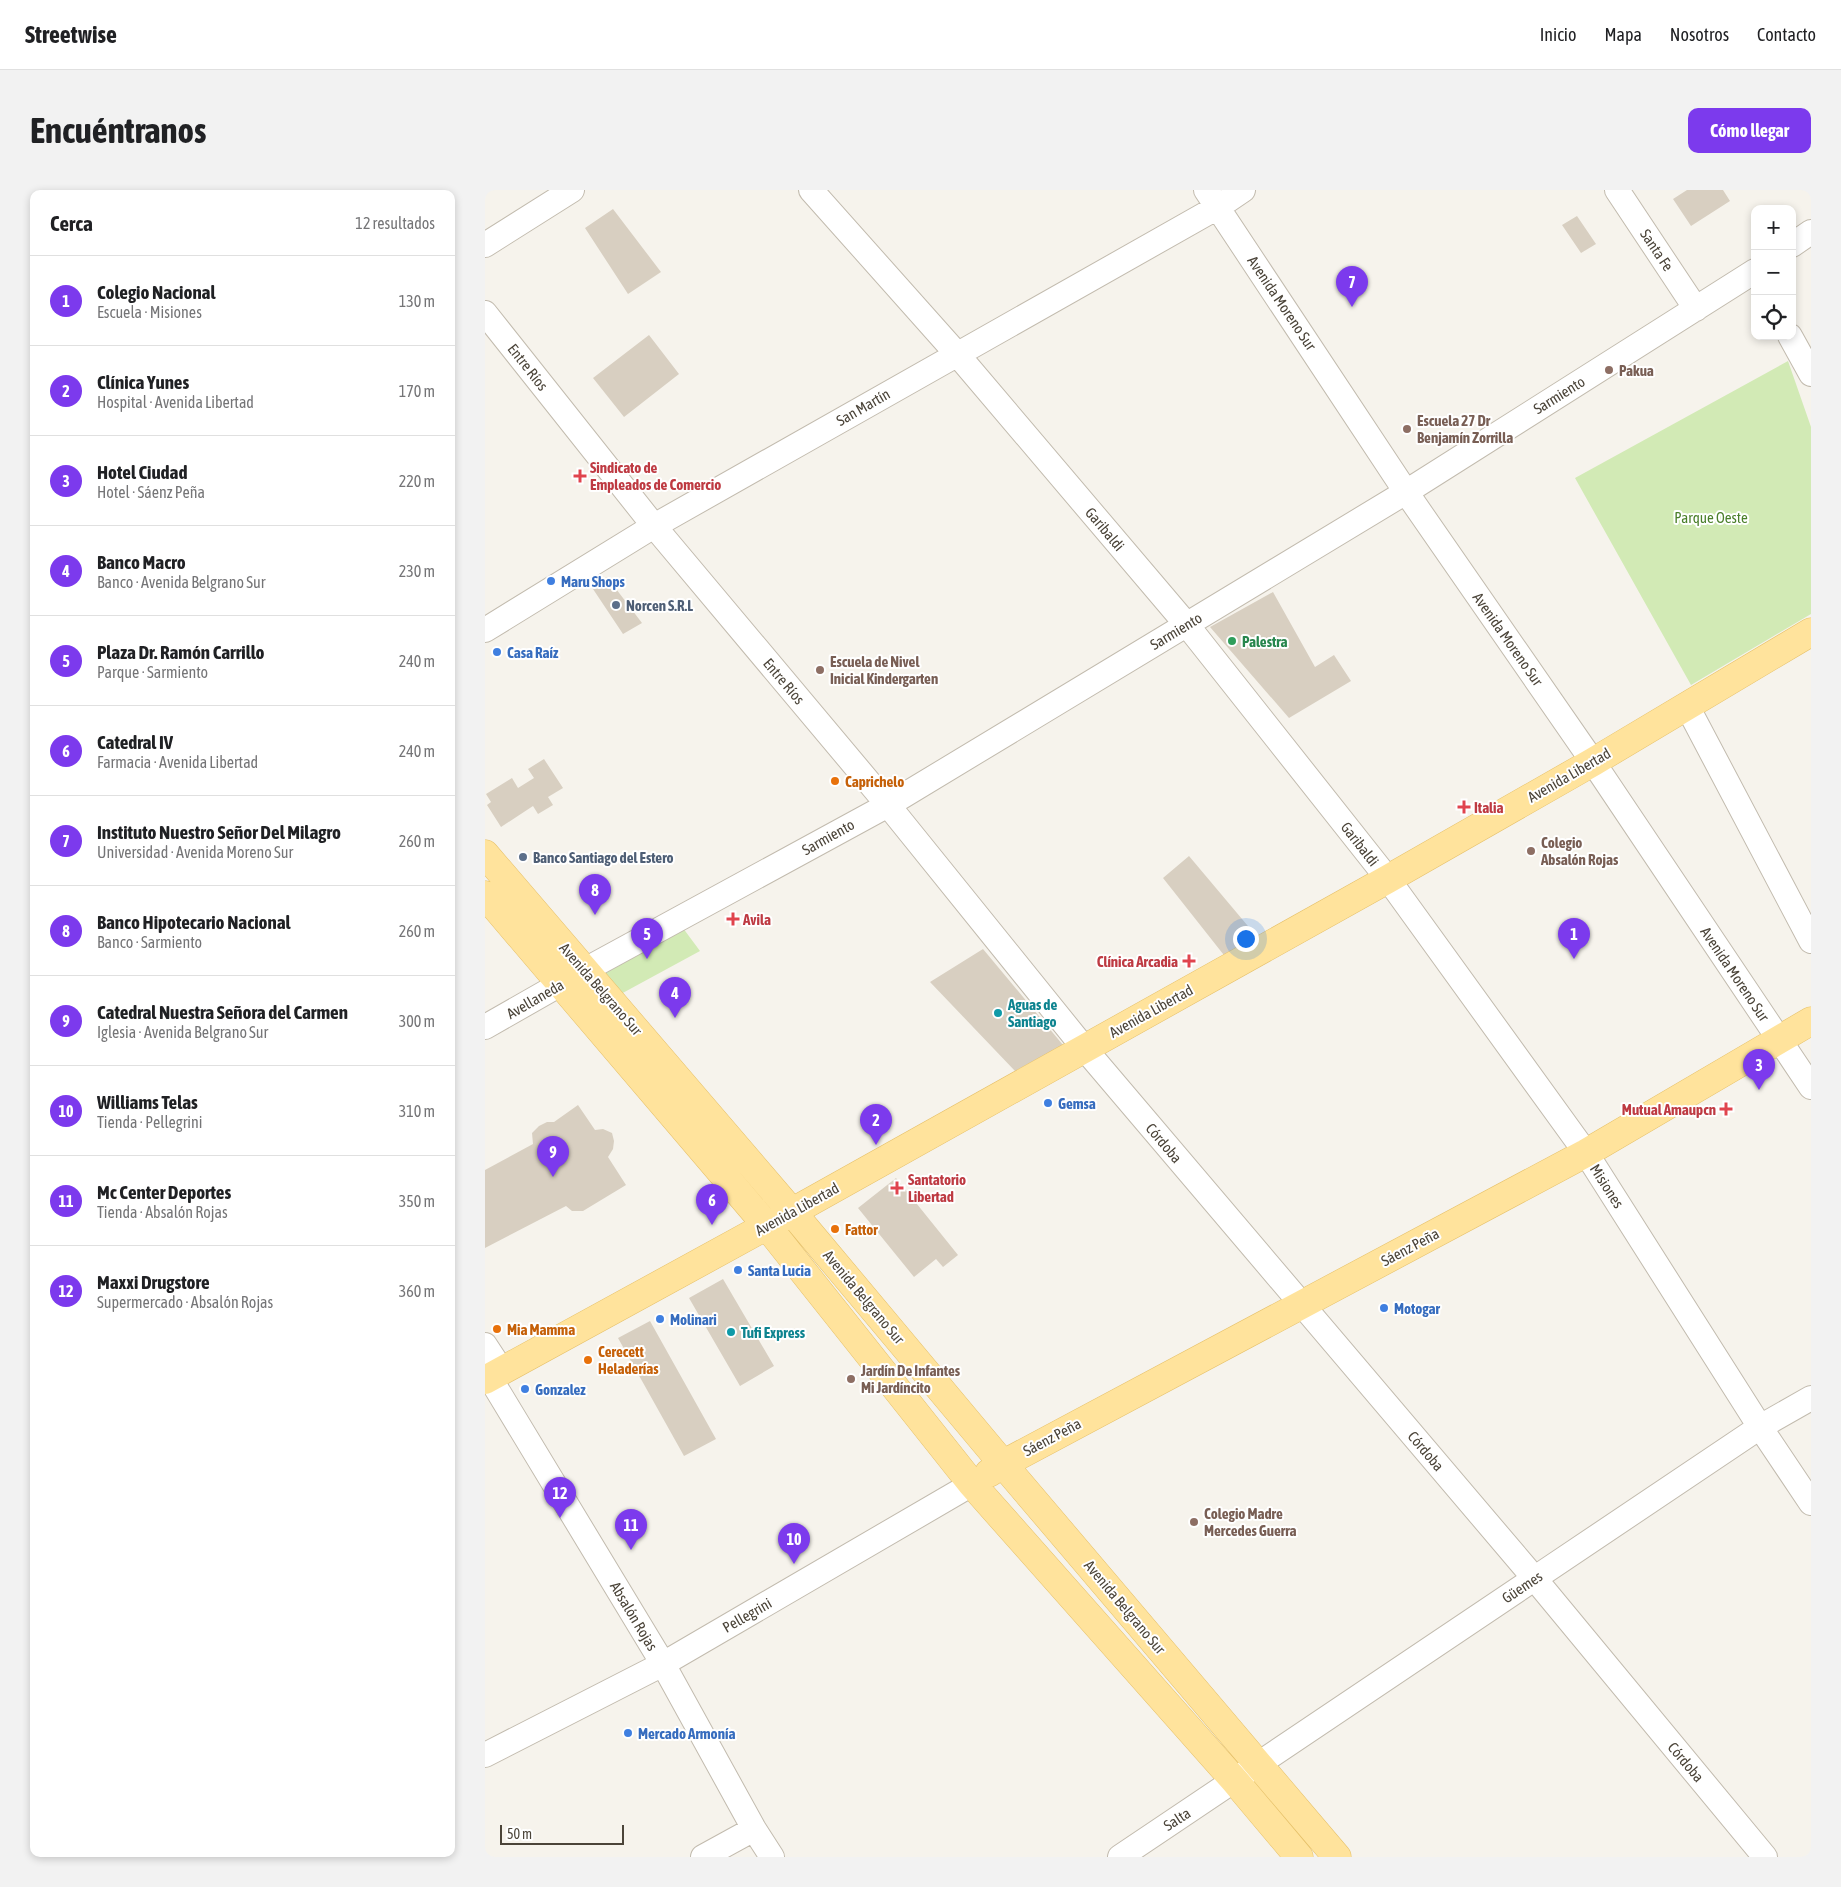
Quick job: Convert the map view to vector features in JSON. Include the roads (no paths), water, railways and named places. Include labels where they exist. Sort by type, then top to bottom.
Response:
[{"type":"main road","name":"Avenida Libertad","points":[[492,1376],[767,1226],[1388,879],[1593,762],[1811,632]]},
{"type":"main road","name":"Avenida Belgrano Sur","points":[[485,854],[792,1212],[1337,1857]]},
{"type":"main road","name":"Avenida Belgrano Sur","points":[[485,896],[767,1226],[972,1484],[1235,1781],[1299,1857]]},
{"type":"main road","name":"Sáenz Peña","points":[[1003,1464],[1586,1153],[1811,1021]]},
{"type":"main road","name":"Pellegrini","points":[[972,1484],[1003,1464]]},
{"type":"street","points":[[485,245],[572,190]]},
{"type":"street","name":"Garibaldi","points":[[811,190],[957,354],[1187,625],[1388,879]]},
{"type":"street","name":"San Martín","points":[[485,630],[653,526],[957,354],[1212,199],[1243,190]]},
{"type":"street","name":"Santa Fe","points":[[1617,190],[1696,309]]},
{"type":"street","name":"Avenida Moreno Sur","points":[[1212,199],[1406,492],[1593,762],[1811,1087]]},
{"type":"street","points":[[1796,242],[1811,232]]},
{"type":"street","name":"Sarmiento","points":[[585,970],[887,804],[1187,625],[1406,492],[1751,274]]},
{"type":"street","name":"Entre Ríos","points":[[485,313],[653,526],[887,804],[1084,1048]]},
{"type":"street","points":[[1792,340],[1811,374]]},
{"type":"street","points":[[1687,706],[1811,941]]},
{"type":"street","name":"Misiones","points":[[1388,879],[1586,1153],[1760,1427],[1811,1503]]},
{"type":"street","name":"Avellaneda","points":[[485,1028],[585,970]]},
{"type":"street","name":"Córdoba","points":[[1084,1048],[1535,1579],[1765,1857]]},
{"type":"street","name":"Absalón Rojas","points":[[485,1344],[492,1376],[663,1664],[754,1829],[772,1857]]},
{"type":"street","name":"Güemes","points":[[1235,1781],[1760,1427],[1811,1398]]},
{"type":"street","name":"Pellegrini","points":[[485,1755],[663,1664],[972,1484]]},
{"type":"street","name":"Salta","points":[[1119,1857],[1235,1781]]},
{"type":"street","points":[[703,1857],[754,1829]]},
{"type":"place","name":"Instituto Nuestro Señor Del Milagro","points":[[1352,307]]},
{"type":"place","name":"Pakua","points":[[1609,370]]},
{"type":"place","name":"Escuela 27 Dr Benjamín Zorrilla","points":[[1407,429]]},
{"type":"place","name":"Sindicato de Empleados de Comercio","points":[[580,476]]},
{"type":"place","name":"Maru Shops","points":[[551,581]]},
{"type":"place","name":"Norcen S.R.L","points":[[616,605]]},
{"type":"place","name":"Palestra","points":[[1232,641]]},
{"type":"place","name":"Casa Raíz","points":[[497,652]]},
{"type":"place","name":"Escuela de Nivel Inicial Kindergarten","points":[[820,670]]},
{"type":"place","name":"Caprichelo","points":[[835,781]]},
{"type":"place","name":"Italia","points":[[1464,807]]},
{"type":"place","name":"Colegio Absalón Rojas","points":[[1531,851]]},
{"type":"place","name":"Banco Santiago del Estero","points":[[523,857]]},
{"type":"place","name":"Banco Hipotecario Nacional","points":[[595,915]]},
{"type":"place","name":"Avila","points":[[733,919]]},
{"type":"place","name":"Plaza Dr. Ramón Carrillo","points":[[647,959]]},
{"type":"place","name":"Colegio Nacional","points":[[1574,959]]},
{"type":"place","name":"Clínica Arcadia","points":[[1189,961]]},
{"type":"place","name":"Aguas de Santiago","points":[[998,1013]]},
{"type":"place","name":"Banco Macro","points":[[675,1018]]},
{"type":"place","name":"Hotel Ciudad","points":[[1759,1090]]},
{"type":"place","name":"Gemsa","points":[[1048,1103]]},
{"type":"place","name":"Mutual Amaupcn","points":[[1726,1109]]},
{"type":"place","name":"Clínica Yunes","points":[[876,1145]]},
{"type":"place","name":"Catedral Nuestra Señora del Carmen","points":[[553,1177]]},
{"type":"place","name":"Santatorio Libertad","points":[[897,1188]]},
{"type":"place","name":"Catedral IV","points":[[712,1225]]},
{"type":"place","name":"Fattor","points":[[835,1229]]},
{"type":"place","name":"Santa Lucia","points":[[738,1270]]},
{"type":"place","name":"Motogar","points":[[1384,1308]]},
{"type":"place","name":"Molinari","points":[[660,1319]]},
{"type":"place","name":"Mia Mamma","points":[[497,1329]]},
{"type":"place","name":"Tufi Express","points":[[731,1332]]},
{"type":"place","name":"Cerecett Heladerías","points":[[588,1360]]},
{"type":"place","name":"Jardín De Infantes Mi Jardíncito","points":[[851,1379]]},
{"type":"place","name":"Gonzalez","points":[[525,1389]]},
{"type":"place","name":"Maxxi Drugstore","points":[[560,1518]]},
{"type":"place","name":"Colegio Madre Mercedes Guerra","points":[[1194,1522]]},
{"type":"place","name":"Mc Center Deportes","points":[[631,1550]]},
{"type":"place","name":"Williams Telas","points":[[794,1564]]},
{"type":"place","name":"Mercado Armonía","points":[[628,1733]]},
{"type":"park label","name":"Parque Oeste","points":[[1711,517]]}]
